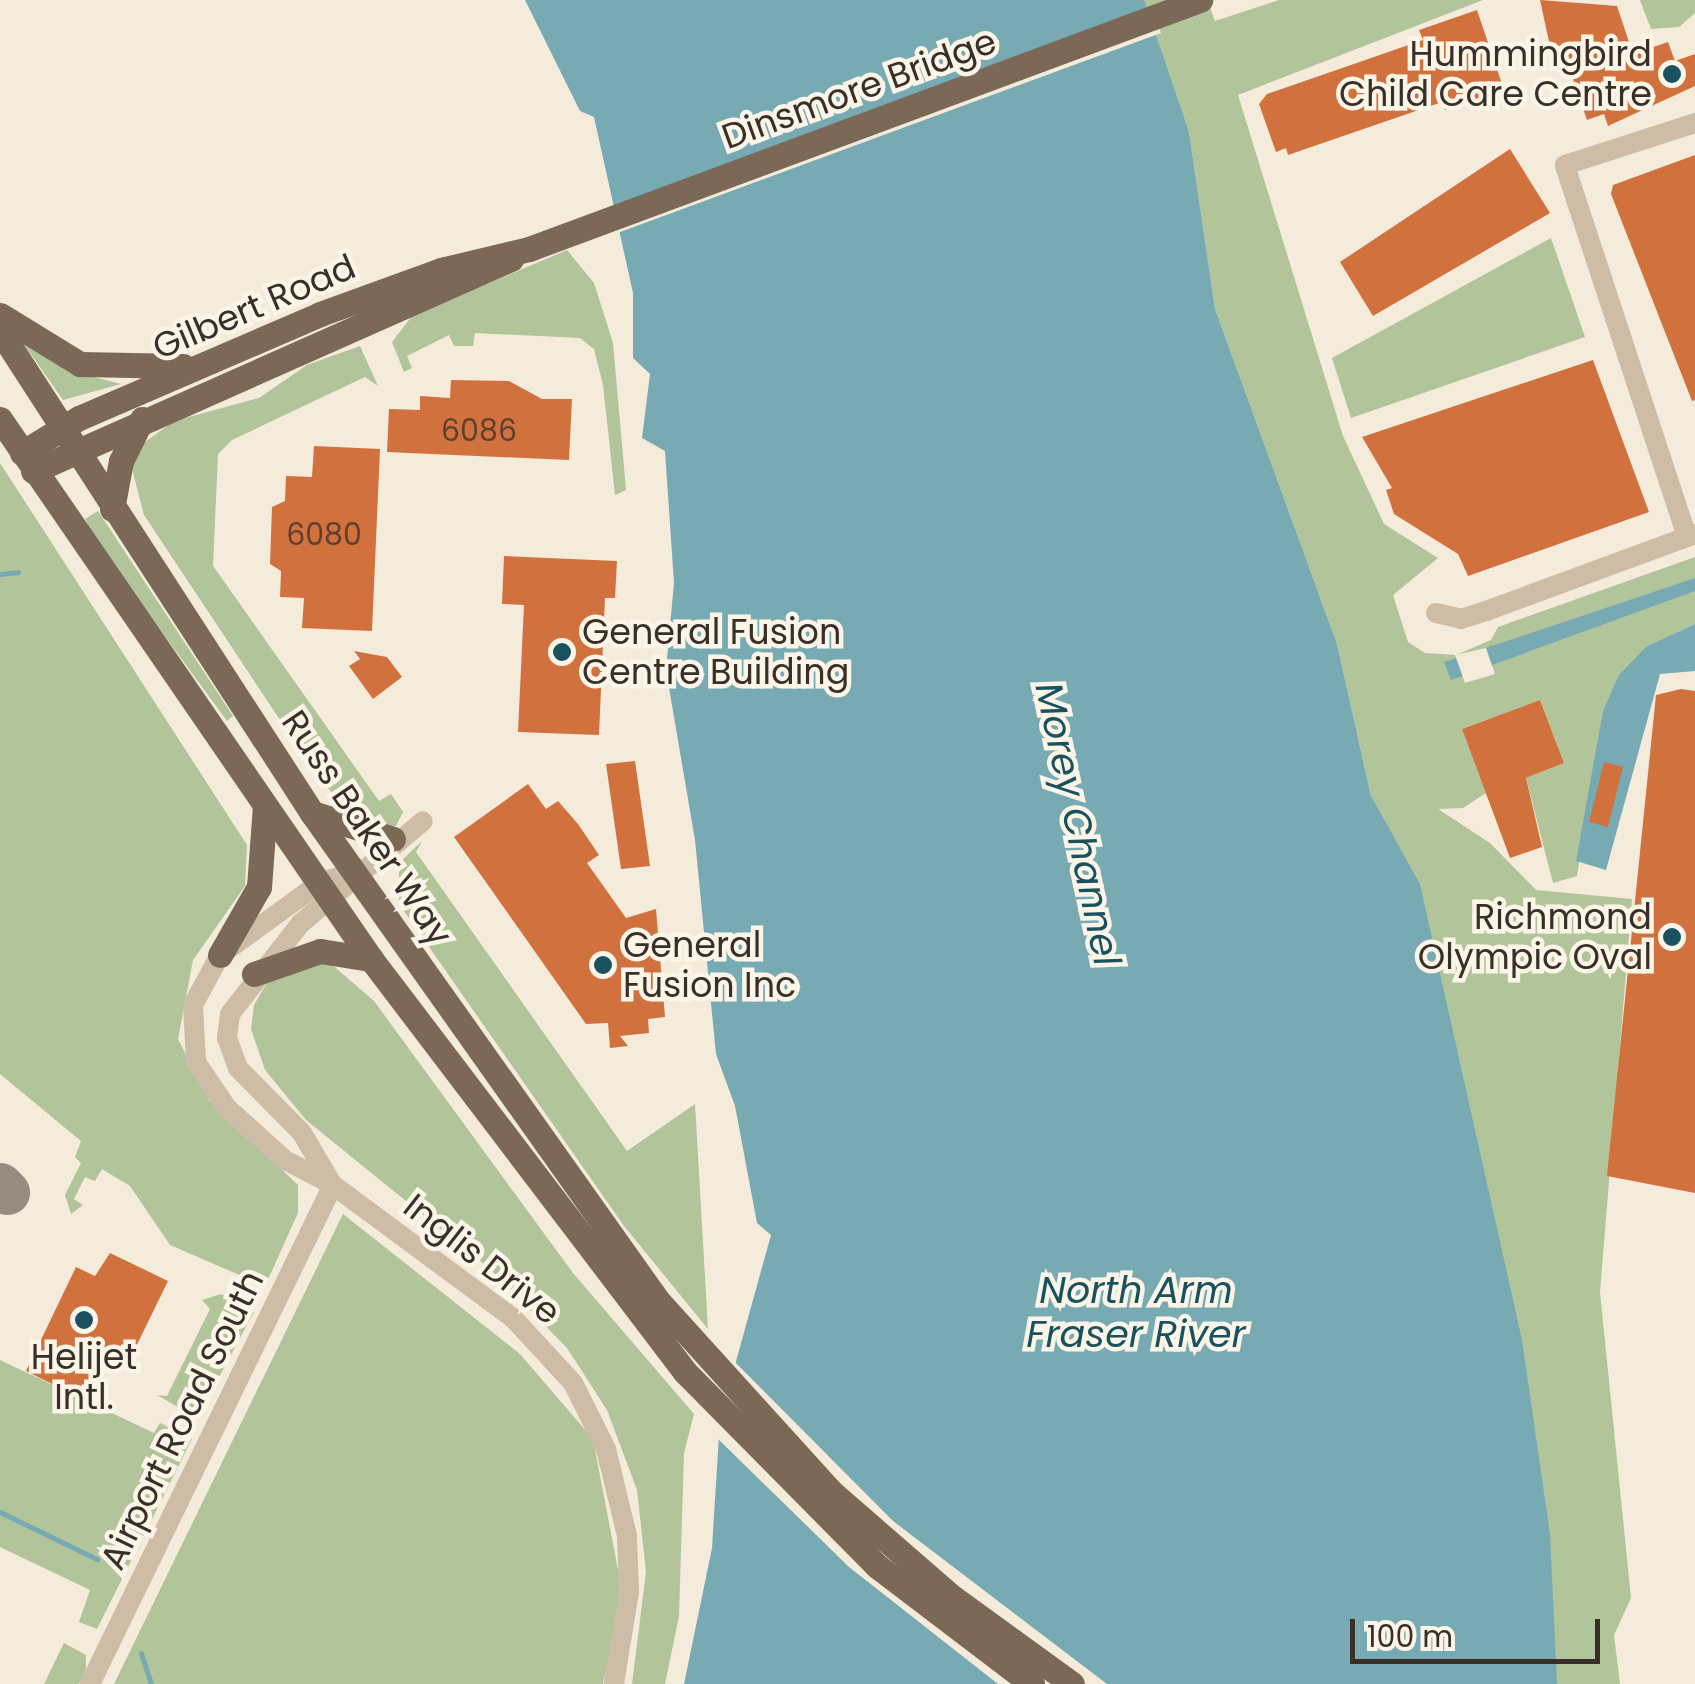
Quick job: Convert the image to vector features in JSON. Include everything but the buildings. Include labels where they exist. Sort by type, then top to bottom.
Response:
[{"type":"main road","name":"Dinsmore Bridge","points":[[533,247],[1200,0]]},
{"type":"main road","name":"Gilbert Road","points":[[28,462],[208,364],[425,276],[533,247]]},
{"type":"main road","name":"Gilbert Road","points":[[65,439],[142,419],[490,273],[533,247]]},
{"type":"main road","points":[[0,315],[80,364],[208,364]]},
{"type":"main road","name":"Russ Baker Way","points":[[0,331],[65,439],[312,813],[691,1361]]},
{"type":"main road","name":"Russ Baker Way","points":[[0,419],[370,959],[691,1361]]},
{"type":"main road","points":[[112,509],[121,461],[142,419]]},
{"type":"main road","points":[[220,955],[258,888],[264,806]]},
{"type":"main road","points":[[312,813],[393,840]]},
{"type":"main road","points":[[254,974],[320,951],[370,959]]},
{"type":"main road","points":[[691,1361],[877,1566],[1032,1684]]},
{"type":"main road","points":[[691,1361],[892,1548],[1072,1684]]},
{"type":"street","points":[[1436,613],[1474,615],[1691,535],[1565,165],[1695,123]]},
{"type":"street","points":[[354,872],[423,821]]},
{"type":"street","name":"Inglis Drive","points":[[354,872],[220,955],[194,1005],[196,1062],[241,1123],[285,1160],[332,1185],[514,1319],[573,1383],[606,1449],[627,1536],[629,1592],[614,1684]]},
{"type":"street","name":"Inglis Drive","points":[[327,891],[254,974],[230,1014],[230,1051],[255,1090],[302,1133],[332,1185]]},
{"type":"street","name":"Airport Road South","points":[[90,1684],[332,1185]]},
{"type":"green space","points":[[1141,0],[1207,0],[1215,21],[1279,0],[1483,0],[1238,95],[1343,436],[1384,524],[1438,558],[1393,595],[1408,642],[1425,653],[1456,655],[1491,640],[1498,627],[1695,557],[1695,624],[1647,646],[1603,711],[1577,876],[1553,883],[1526,778],[1564,763],[1540,700],[1462,729],[1486,793],[1463,808],[1438,809],[1490,843],[1536,890],[1632,899],[1600,1292],[1631,1598],[1614,1635],[1620,1684],[1484,1684],[1371,796],[1337,644],[1215,309],[1189,132]]},
{"type":"green space","points":[[1640,0],[1695,0],[1695,13],[1679,27],[1651,29]]},
{"type":"green space","points":[[1551,238],[1585,337],[1351,418],[1332,358]]},
{"type":"green space","points":[[567,250],[594,283],[613,343],[626,490],[615,495],[603,385],[594,349],[580,338],[475,333],[473,346],[454,346],[449,335],[407,356],[412,368],[404,372],[392,342],[412,316]]},
{"type":"green space","points":[[23,343],[90,376],[121,384],[63,400]]},
{"type":"green space","points":[[360,346],[378,386],[365,377],[232,440],[218,454],[213,566],[379,801],[391,794],[403,812],[396,826],[382,827],[353,815],[320,780],[144,515],[132,469],[141,445],[174,421],[259,398],[307,365]]},
{"type":"green space","points":[[0,463],[247,845],[245,886],[193,960],[178,1039],[209,1100],[298,1185],[298,1213],[265,1286],[170,1245],[130,1186],[102,1169],[95,1181],[85,1177],[74,1199],[83,1205],[71,1214],[65,1195],[81,1163],[75,1157],[81,1141],[0,1074]]},
{"type":"green space","points":[[98,511],[233,716],[227,721],[98,545],[85,519]]},
{"type":"green space","points":[[422,841],[416,852],[627,1151],[695,1104],[708,1329],[624,1226],[399,904],[399,863]]},
{"type":"green space","points":[[312,961],[330,963],[374,1001],[573,1273],[694,1414],[684,1453],[679,1616],[665,1684],[632,1684],[646,1572],[637,1490],[607,1410],[567,1348],[490,1269],[306,1120],[265,1070],[251,1029],[254,1005],[267,983]]},
{"type":"green space","points":[[343,1214],[520,1354],[593,1439],[623,1596],[603,1684],[114,1684]]},
{"type":"green space","points":[[221,1294],[254,1312],[197,1418],[157,1395],[167,1396],[210,1309],[202,1300]]},
{"type":"green space","points":[[0,1360],[154,1433],[160,1423],[192,1439],[97,1629],[79,1622],[90,1590],[0,1547]]},
{"type":"green space","points":[[64,1643],[86,1655],[86,1669],[79,1684],[44,1684]]},
{"type":"water","name":"North Arm Fraser River","points":[[525,0],[1144,0],[1189,132],[1215,309],[1337,644],[1371,796],[1420,884],[1522,1340],[1550,1534],[1557,1684],[684,1684],[712,1548],[720,1419],[771,1235],[757,1223],[735,1106],[716,1054],[695,840],[666,670],[674,583],[665,451],[642,438],[650,374],[633,358],[633,293],[594,117],[580,111]]},
{"type":"water","points":[[1695,578],[1695,591],[1451,680],[1444,662]]},
{"type":"water","points":[[1695,624],[1695,671],[1660,674],[1606,870],[1576,861],[1603,711],[1619,675],[1647,646]]},
{"type":"pier","points":[[1151,7],[1161,33],[612,235],[605,209]]},
{"type":"pier","points":[[1486,648],[1495,674],[1465,683],[1455,655]]},
{"type":"pier","points":[[732,1359],[893,1521],[1107,1684],[998,1684],[849,1567],[714,1435]]},
{"type":"waterway","points":[[0,574],[18,572]]},
{"type":"waterway","points":[[0,1512],[97,1559]]},
{"type":"waterway","points":[[141,1653],[151,1684]]},
{"type":"taxiway","points":[[0,1185],[7,1192]]},
{"type":"place","name":"Hummingbird Child Care Centre","points":[[1672,74]]},
{"type":"place","name":"General Fusion Centre Building","points":[[562,652]]},
{"type":"place","name":"Richmond Olympic Oval","points":[[1672,937]]},
{"type":"place","name":"General Fusion Inc","points":[[603,965]]},
{"type":"place","name":"Helijet Intl.","points":[[84,1320]]},
{"type":"water label","name":"Morey Channel","points":[[1078,824]]}]
